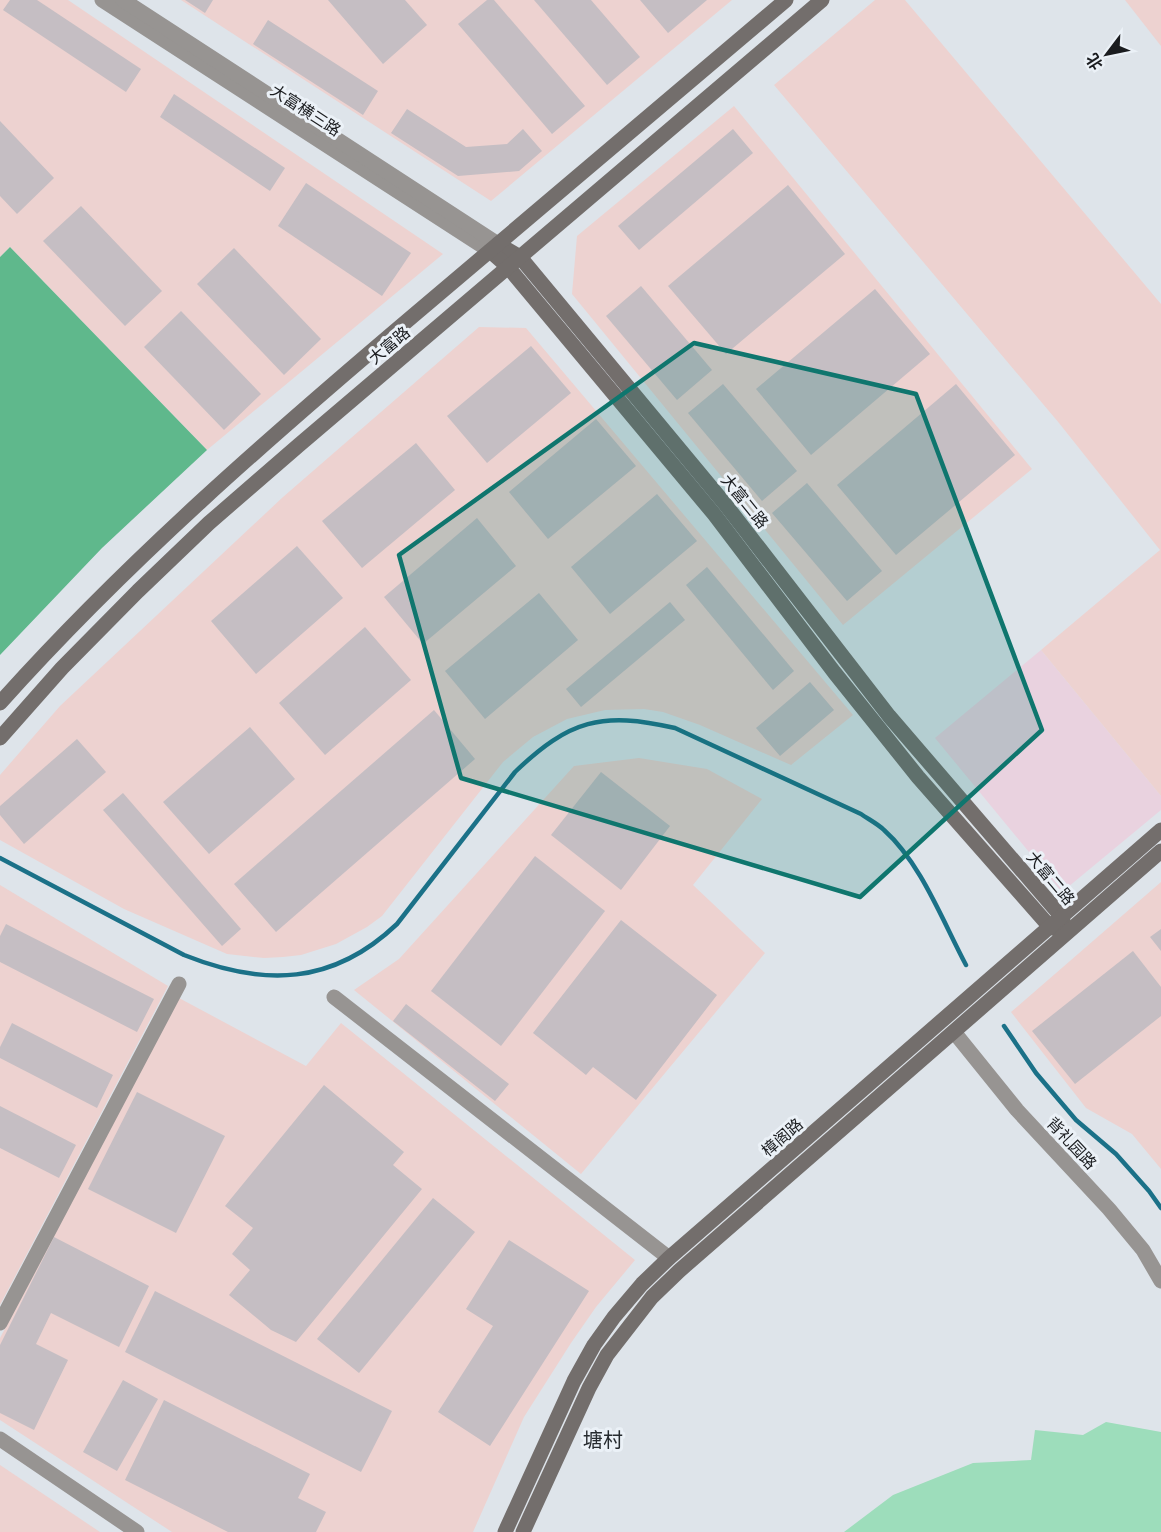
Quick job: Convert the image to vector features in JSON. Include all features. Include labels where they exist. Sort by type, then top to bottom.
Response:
[{"type":"street","name":"大富横三路","points":[[102,0],[494,247]]},
{"type":"street","name":"大富横三路","points":[[123,0],[494,247]]},
{"type":"street","name":"大富路","points":[[0,703],[45,652],[196,506],[284,426],[786,0]]},
{"type":"street","name":"大富路","points":[[0,738],[70,660],[201,531],[822,0]]},
{"type":"street","name":"大富二路","points":[[494,247],[514,262],[714,514],[834,672],[918,777],[1066,933]]},
{"type":"street","name":"樟阁路","points":[[505,1532],[574,1381],[594,1345],[642,1284],[1161,830]]},
{"type":"street","name":"樟阁路","points":[[523,1532],[589,1388],[607,1355],[652,1297],[1161,851]]},
{"type":"street","points":[[0,1323],[179,984]]},
{"type":"street","points":[[334,997],[669,1258]]},
{"type":"street","name":"背礼园路","points":[[954,1032],[1017,1110],[1109,1209],[1143,1250],[1161,1281]]},
{"type":"street","points":[[0,1440],[137,1532]]},
{"type":"highlighted area","points":[[694,343],[916,394],[1042,730],[860,897],[461,778],[399,555]]},
{"type":"shaded area","points":[[0,0],[68,0],[443,254],[207,450],[10,247],[0,257]]},
{"type":"shaded area","points":[[181,0],[732,0],[491,201]]},
{"type":"shaded area","points":[[875,0],[905,0],[1161,304],[1161,796],[1041,650],[1160,550],[1059,423],[774,85]]},
{"type":"shaded area","points":[[1125,0],[1161,0],[1161,46]]},
{"type":"shaded area","points":[[734,106],[1032,469],[843,625],[572,294],[577,236]]},
{"type":"shaded area","points":[[479,327],[526,328],[853,715],[791,765],[700,725],[663,712],[644,709],[605,710],[567,719],[533,737],[503,762],[382,916],[336,944],[301,955],[264,958],[227,954],[124,909],[0,840],[0,775],[60,706],[283,497]]},
{"type":"shaded area","points":[[1041,650],[1161,796],[1161,810],[1062,892],[935,738]]},
{"type":"shaded area","points":[[639,758],[707,769],[762,799],[693,885],[765,953],[581,1174],[354,990],[399,959],[574,766]]},
{"type":"shaded area","points":[[1161,882],[1161,1169],[1132,1134],[1086,1108],[1011,1012]]},
{"type":"shaded area","points":[[0,885],[168,986],[0,1305]]},
{"type":"shaded area","points":[[179,998],[306,1066],[341,1023],[635,1260],[596,1307],[524,1417],[473,1532],[172,1532],[0,1420],[0,1338]]},
{"type":"shaded area","points":[[0,1465],[100,1532],[0,1532]]},
{"type":"green space","points":[[10,247],[207,450],[102,548],[0,655],[0,257]]},
{"type":"green space","points":[[1106,1422],[1161,1432],[1161,1532],[844,1532],[893,1495],[973,1463],[1031,1460],[1035,1430],[1083,1435]]},
{"type":"building","points":[[10,0],[37,0],[141,69],[126,92],[3,10]]},
{"type":"building","points":[[185,0],[213,0],[205,13]]},
{"type":"building","points":[[328,0],[405,0],[427,25],[383,64]]},
{"type":"building","points":[[487,0],[494,0],[585,106],[552,134],[458,24]]},
{"type":"building","points":[[534,0],[591,0],[640,57],[607,85]]},
{"type":"building","points":[[640,0],[707,0],[668,33]]},
{"type":"building","points":[[268,20],[378,91],[363,115],[253,44]]},
{"type":"building","points":[[174,94],[285,168],[270,191],[160,117]]},
{"type":"building","points":[[407,109],[466,147],[507,144],[523,129],[542,151],[519,171],[458,176],[391,133]]},
{"type":"building","points":[[0,121],[54,178],[17,214],[0,196]]},
{"type":"building","points":[[733,129],[753,153],[639,250],[618,226]]},
{"type":"building","points":[[306,183],[411,253],[382,296],[278,226]]},
{"type":"building","points":[[788,185],[845,254],[726,354],[668,286]]},
{"type":"building","points":[[81,206],[162,291],[125,326],[43,241]]},
{"type":"building","points":[[234,248],[321,339],[284,375],[197,284]]},
{"type":"building","points":[[641,286],[712,370],[677,400],[606,316]]},
{"type":"building","points":[[875,289],[930,354],[811,455],[756,389]]},
{"type":"building","points":[[181,311],[261,394],[224,430],[144,347]]},
{"type":"building","points":[[531,346],[571,393],[487,463],[447,416]]},
{"type":"building","points":[[723,384],[797,471],[762,501],[688,413]]},
{"type":"building","points":[[956,384],[1015,455],[896,555],[837,485]]},
{"type":"building","points":[[596,419],[636,466],[548,539],[509,492]]},
{"type":"building","points":[[416,443],[455,490],[362,568],[322,521]]},
{"type":"building","points":[[807,483],[882,571],[847,601],[772,513]]},
{"type":"building","points":[[657,494],[697,541],[610,614],[571,567]]},
{"type":"building","points":[[477,518],[516,566],[423,644],[384,597]]},
{"type":"building","points":[[297,546],[343,598],[256,674],[211,621]]},
{"type":"building","points":[[707,567],[794,671],[773,690],[686,585]]},
{"type":"building","points":[[539,593],[578,640],[485,719],[445,671]]},
{"type":"building","points":[[670,602],[685,620],[581,707],[566,689]]},
{"type":"building","points":[[365,627],[411,680],[325,755],[279,703]]},
{"type":"building","points":[[810,682],[834,710],[780,756],[756,728]]},
{"type":"building","points":[[434,710],[475,759],[276,932],[234,884]]},
{"type":"building","points":[[250,727],[295,779],[209,854],[163,802]]},
{"type":"building","points":[[77,739],[106,772],[24,844],[0,815],[0,806]]},
{"type":"building","points":[[601,772],[670,826],[621,890],[551,835]]},
{"type":"building","points":[[123,793],[241,929],[222,946],[103,810]]},
{"type":"building","points":[[535,856],[605,911],[501,1046],[431,991]]},
{"type":"building","points":[[621,920],[717,995],[636,1100],[593,1067],[586,1075],[533,1033]]},
{"type":"building","points":[[6,924],[154,999],[137,1032],[0,962],[0,936]]},
{"type":"building","points":[[1161,929],[1161,951],[1150,937]]},
{"type":"building","points":[[1133,951],[1161,987],[1161,1016],[1075,1084],[1032,1031]]},
{"type":"building","points":[[406,1004],[509,1084],[495,1101],[393,1021]]},
{"type":"building","points":[[12,1023],[113,1075],[97,1108],[0,1058],[0,1047]]},
{"type":"building","points":[[324,1085],[404,1152],[393,1165],[422,1189],[296,1342],[271,1330],[229,1295],[250,1270],[232,1254],[253,1228],[225,1206]]},
{"type":"building","points":[[137,1092],[225,1136],[176,1233],[88,1189]]},
{"type":"building","points":[[0,1106],[76,1145],[59,1178],[0,1148]]},
{"type":"building","points":[[433,1198],[475,1232],[359,1373],[317,1339]]},
{"type":"building","points":[[54,1237],[149,1286],[119,1347],[51,1313],[36,1344],[68,1360],[34,1430],[0,1413],[0,1345]]},
{"type":"building","points":[[509,1240],[589,1291],[490,1446],[438,1412],[493,1326],[466,1309]]},
{"type":"building","points":[[155,1291],[392,1411],[361,1472],[125,1352]]},
{"type":"building","points":[[123,1380],[158,1399],[117,1471],[83,1452]]},
{"type":"building","points":[[164,1400],[310,1474],[298,1498],[326,1512],[316,1532],[228,1532],[125,1480]]},
{"type":"waterway","points":[[0,858],[184,955],[213,965],[242,972],[270,975],[296,974],[323,969],[348,959],[373,944],[397,924],[515,772],[534,754],[570,731],[588,724],[627,720],[675,728],[861,814],[879,826],[897,844],[920,876],[966,965]]},
{"type":"waterway","points":[[1004,1026],[1036,1073],[1076,1120],[1116,1154],[1161,1208]]},
{"type":"district","name":"塘村","points":[[603,1440]]}]
